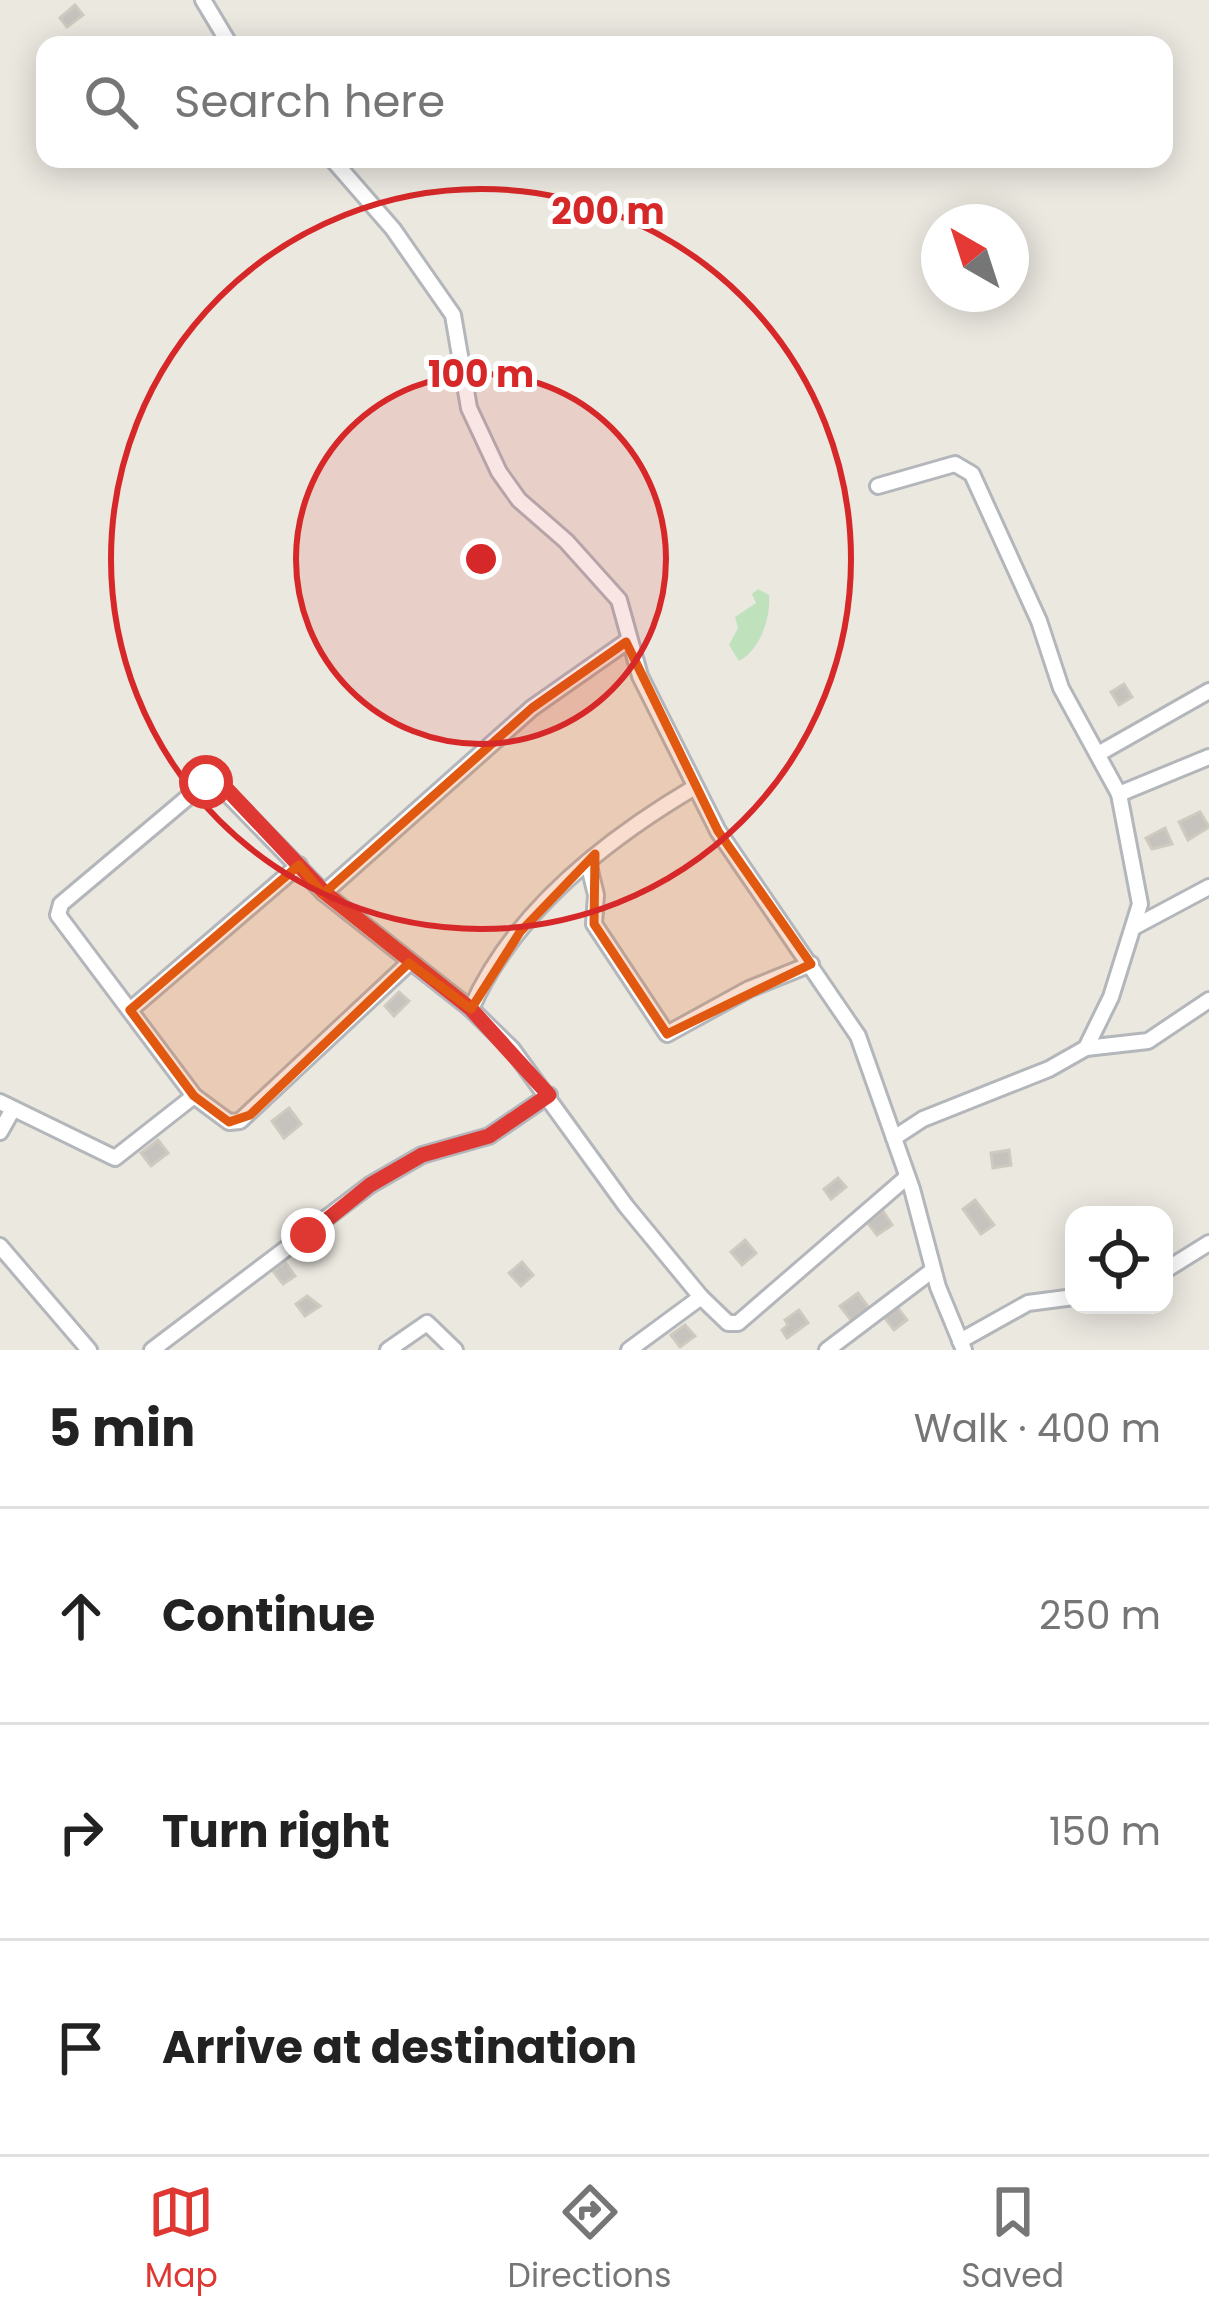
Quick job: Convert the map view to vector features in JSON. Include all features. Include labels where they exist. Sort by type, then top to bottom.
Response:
[{"type":"street","points":[[202,0],[224,36]]},
{"type":"street","points":[[340,168],[393,229],[453,315],[466,395],[481,440],[519,500],[566,541],[619,600],[626,642],[695,787],[759,896],[858,1036],[962,1345],[1028,1304],[1065,1299]]},
{"type":"street","points":[[878,486],[955,464],[972,475],[1039,621],[1061,688],[1119,794],[1140,904],[1136,926],[1086,1048]]},
{"type":"street","points":[[324,892],[532,708],[626,642]]},
{"type":"street","points":[[1098,754],[1209,691]]},
{"type":"street","points":[[1119,794],[1209,757]]},
{"type":"street","points":[[409,963],[240,1121],[229,1122],[194,1096],[58,915],[61,904],[112,859],[206,782],[215,781],[324,892],[471,1009],[549,1095],[614,1191],[701,1297],[728,1322],[737,1323],[907,1177]]},
{"type":"street","points":[[471,1009],[484,980],[520,932],[608,841],[695,787]]},
{"type":"street","points":[[588,862],[596,895],[594,923],[667,1034],[749,989],[811,964]]},
{"type":"street","points":[[130,1010],[298,865]]},
{"type":"street","points":[[1136,926],[1209,887]]},
{"type":"street","points":[[894,1138],[922,1119],[1049,1070],[1086,1048],[1148,1041],[1209,1000]]},
{"type":"street","points":[[152,1350],[370,1185],[422,1155],[489,1136],[549,1095]]},
{"type":"street","points":[[0,1132],[7,1106],[115,1158],[194,1096]]},
{"type":"street","points":[[1173,1265],[1209,1243]]},
{"type":"street","points":[[0,1246],[88,1350]]},
{"type":"street","points":[[827,1350],[933,1270]]},
{"type":"street","points":[[629,1350],[701,1297]]},
{"type":"street","points":[[388,1350],[427,1324],[455,1350]]},
{"type":"highlighted area","points":[[626,642],[718,831],[811,964],[667,1034],[594,924],[595,854],[520,932],[471,1009],[409,963],[250,1115],[229,1122],[194,1096],[130,1010],[299,865],[323,894],[532,708]]},
{"type":"green space","points":[[758,589],[769,595],[766,623],[753,649],[739,661],[729,645],[738,628],[735,617],[756,603],[752,594]]},
{"type":"building","points":[[75,5],[83,15],[67,27],[60,18]]},
{"type":"building","points":[[1124,684],[1132,697],[1119,705],[1111,692]]},
{"type":"building","points":[[1200,812],[1209,827],[1188,840],[1179,822]]},
{"type":"building","points":[[1165,828],[1172,844],[1152,849],[1146,838]]},
{"type":"building","points":[[399,992],[409,1001],[394,1016],[385,1006]]},
{"type":"building","points":[[289,1108],[301,1124],[284,1138],[272,1121]]},
{"type":"building","points":[[158,1140],[168,1153],[151,1166],[141,1153]]},
{"type":"building","points":[[1009,1150],[1011,1165],[993,1168],[991,1153]]},
{"type":"building","points":[[838,1178],[846,1187],[831,1199],[824,1189]]},
{"type":"building","points":[[975,1200],[994,1225],[981,1234],[963,1209]]},
{"type":"building","points":[[883,1211],[892,1225],[877,1235],[867,1222]]},
{"type":"building","points":[[745,1240],[756,1253],[742,1265],[731,1252]]},
{"type":"building","points":[[285,1262],[295,1276],[283,1284],[273,1271]]},
{"type":"building","points":[[522,1262],[533,1275],[521,1286],[509,1273]]},
{"type":"building","points":[[858,1293],[871,1311],[854,1324],[840,1306]]},
{"type":"building","points":[[307,1296],[320,1306],[305,1316],[296,1304]]},
{"type":"building","points":[[897,1307],[907,1320],[894,1330],[884,1317]]},
{"type":"building","points":[[799,1310],[808,1323],[787,1338],[782,1330],[788,1325],[785,1320]]},
{"type":"building","points":[[685,1325],[695,1336],[680,1347],[671,1335]]},
{"type":"route","points":[[206,782],[222,784],[314,884],[471,1009],[512,1048],[549,1095],[489,1136],[422,1155],[370,1185],[308,1235]]}]
